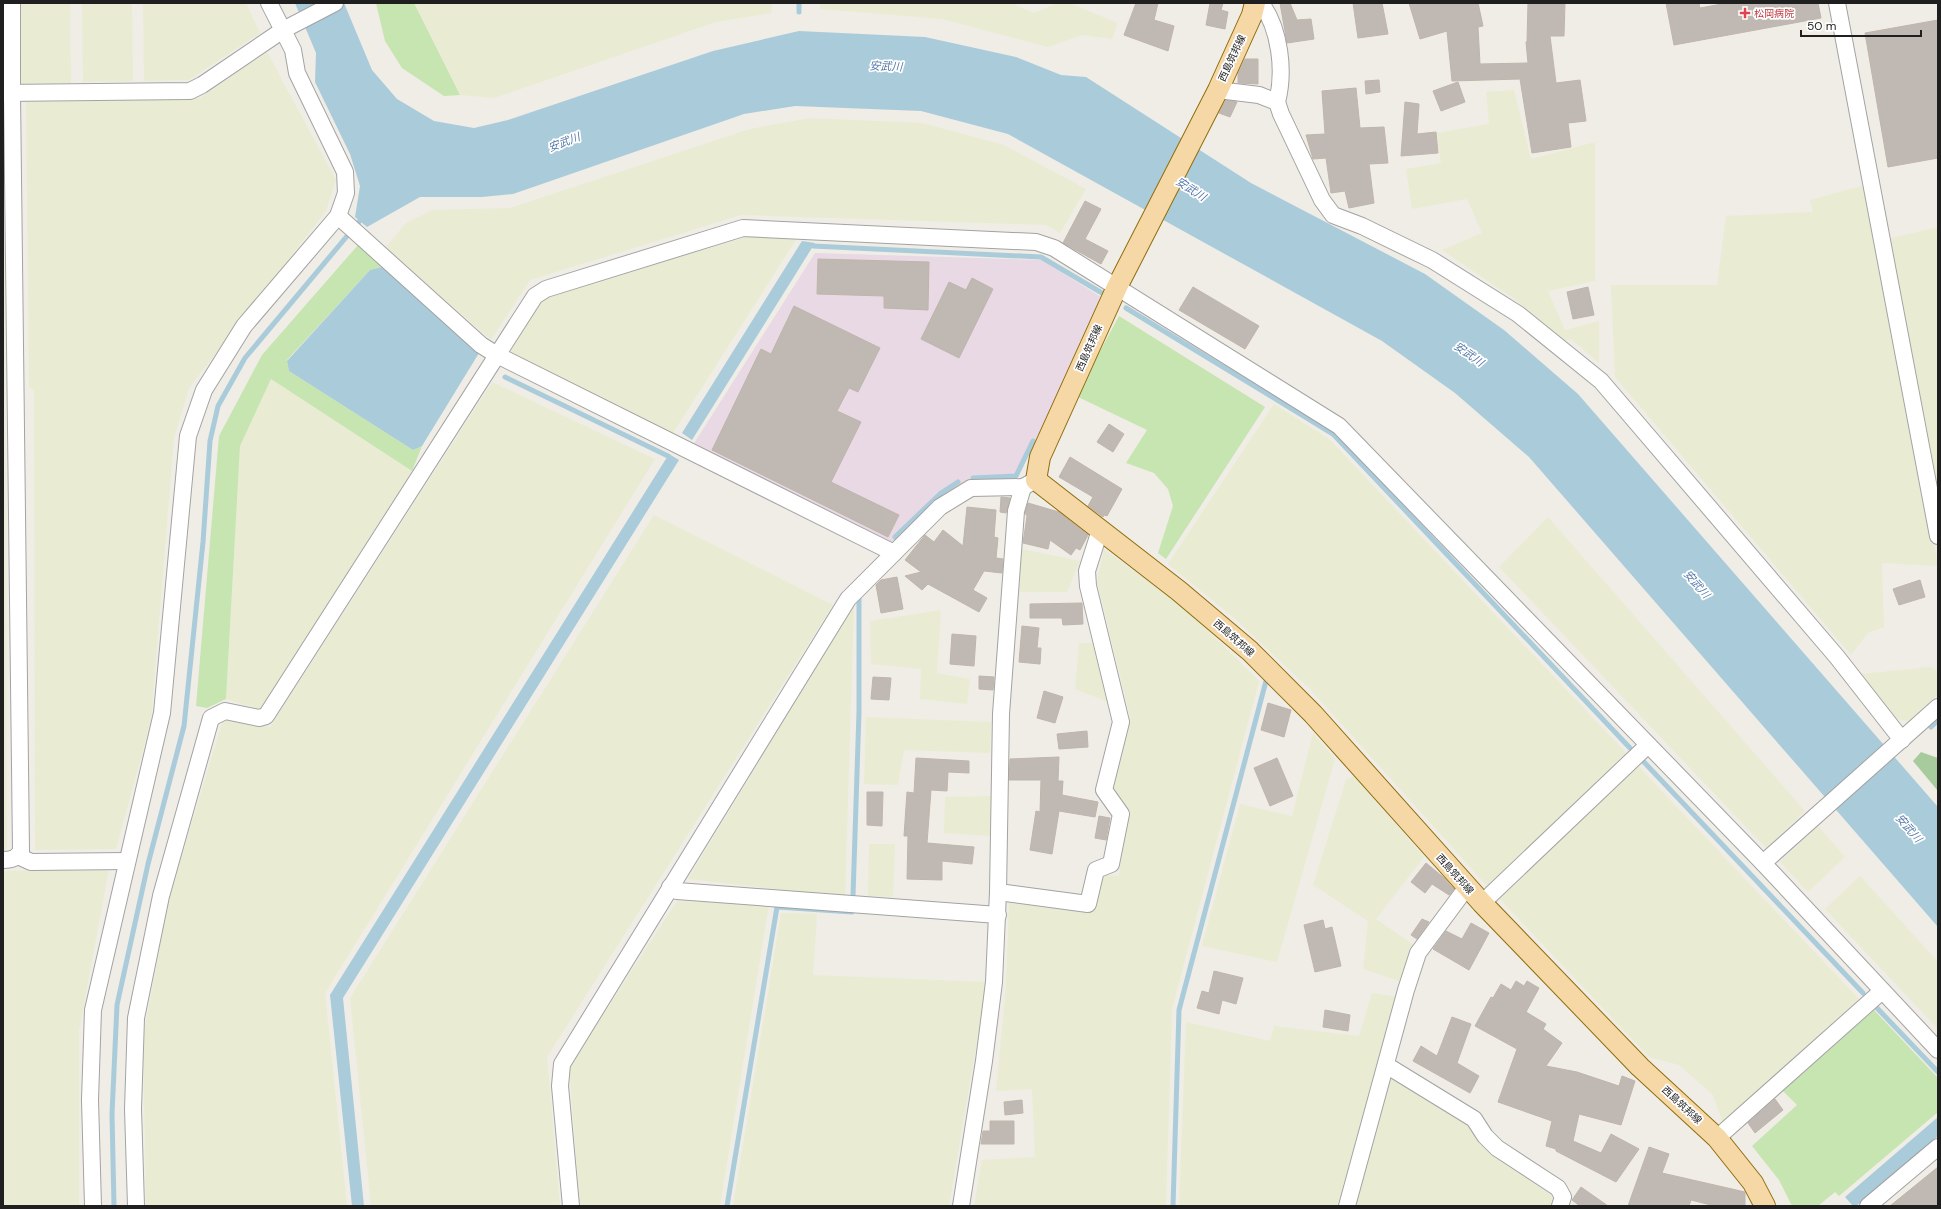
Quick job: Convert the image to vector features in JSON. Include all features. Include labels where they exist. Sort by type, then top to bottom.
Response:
[{"type":"main road","name":"西島筑邦線","points":[[1254,3],[1252,15],[1218,90],[1116,287],[1029,484],[1100,530],[1179,591],[1250,651],[1313,714],[1482,903],[1640,1067],[1718,1138],[1753,1183],[1765,1206]]},
{"type":"street","points":[[10,858],[21,851],[7,93],[12,3]]},
{"type":"street","points":[[93,1206],[90,1100],[93,1010],[162,712],[188,436],[204,390],[244,326],[338,216],[346,192],[345,172],[297,74],[293,50],[286,29],[269,3]]},
{"type":"street","points":[[7,93],[190,91],[202,86],[286,29],[335,3]]},
{"type":"street","points":[[1261,3],[1268,12],[1279,48],[1281,86],[1277,102],[1280,114],[1322,200],[1333,215],[1362,226],[1432,260],[1518,314],[1601,381],[1836,657],[1899,743]]},
{"type":"street","points":[[1836,3],[1938,536]]},
{"type":"street","points":[[1218,90],[1259,95],[1277,102]]},
{"type":"street","points":[[338,216],[481,345],[497,355],[894,553]]},
{"type":"street","points":[[136,1206],[133,1109],[136,1018],[161,896],[211,718],[225,711],[259,718],[266,716],[535,296],[546,289],[743,228],[1036,242],[1054,248],[1339,426],[1763,863],[1938,1050]]},
{"type":"street","points":[[571,1206],[560,1086],[562,1064],[848,599],[940,506],[971,488],[1029,484],[1016,511],[1001,714],[998,915],[994,990],[961,1206]]},
{"type":"street","points":[[998,892],[1088,904],[1096,870],[1110,864],[1121,814],[1104,790],[1121,722],[1088,586],[1088,571],[1100,530]]},
{"type":"street","points":[[1763,863],[1824,811],[1938,707]]},
{"type":"street","points":[[1482,903],[1648,745]]},
{"type":"street","points":[[10,858],[31,862],[127,861]]},
{"type":"street","points":[[670,887],[677,891],[998,915]]},
{"type":"street","points":[[1347,1206],[1406,990],[1418,953],[1467,887]]},
{"type":"street","points":[[1718,1138],[1882,991]]},
{"type":"street","points":[[1386,1065],[1474,1119],[1485,1136],[1497,1148],[1558,1188],[1563,1197],[1560,1206]]},
{"type":"street","points":[[1868,1206],[1938,1147]]},
{"type":"shaded area","points":[[815,253],[1042,260],[1104,299],[1017,478],[969,481],[942,496],[891,543],[693,445]]},
{"type":"green space","points":[[17,3],[70,3],[71,83],[18,84]]},
{"type":"green space","points":[[82,3],[132,3],[133,81],[83,82]]},
{"type":"green space","points":[[143,3],[246,3],[260,33],[189,80],[144,81]]},
{"type":"green space","points":[[376,3],[414,3],[460,95],[444,96],[402,68],[385,41]]},
{"type":"green space","points":[[414,3],[772,3],[771,13],[716,22],[494,98],[460,95]]},
{"type":"green space","points":[[820,3],[1011,3],[1034,13],[1058,3],[1069,3],[1118,23],[1112,39],[1082,35],[1048,47],[942,19],[820,9]]},
{"type":"green space","points":[[267,52],[336,180],[326,211],[189,388],[174,438],[151,720],[116,849],[35,850],[34,390],[29,387],[26,102],[200,98]]},
{"type":"green space","points":[[1514,90],[1531,159],[1595,142],[1595,281],[1548,291],[1565,330],[1599,321],[1599,363],[1571,339],[1565,341],[1513,298],[1442,250],[1482,233],[1467,199],[1412,209],[1406,169],[1441,163],[1437,133],[1489,124],[1486,92]]},
{"type":"green space","points":[[4,98],[7,855],[3,855]]},
{"type":"green space","points":[[810,118],[922,123],[1004,145],[1086,189],[1060,233],[1046,225],[741,215],[530,280],[491,340],[385,248],[406,223],[432,210],[510,208],[750,129]]},
{"type":"green space","points":[[1865,185],[1938,566],[1882,563],[1884,627],[1868,633],[1851,655],[1615,377],[1611,285],[1717,285],[1726,216],[1813,212],[1810,200]]},
{"type":"green space","points":[[1938,227],[1938,496],[1888,239]]},
{"type":"green space","points":[[750,236],[797,238],[673,433],[509,354],[542,298]]},
{"type":"green space","points":[[358,245],[382,267],[370,270],[287,360],[289,371],[413,450],[422,446],[412,471],[271,379],[240,446],[226,699],[207,708],[196,706],[219,436],[262,355]]},
{"type":"green space","points":[[1119,316],[1265,407],[1166,559],[1158,553],[1173,506],[1168,489],[1154,473],[1126,463],[1147,430],[1076,396]]},
{"type":"green space","points":[[271,379],[412,471],[262,710],[226,699],[240,446]]},
{"type":"green space","points":[[492,382],[655,459],[325,993],[347,1206],[146,1206],[143,1039],[168,901],[223,720],[270,727]]},
{"type":"green space","points":[[1274,404],[1329,439],[1628,755],[1489,888],[1310,689],[1232,616],[1168,564]]},
{"type":"green space","points":[[654,515],[833,605],[547,1057],[560,1206],[371,1206],[350,998]]},
{"type":"green space","points":[[1548,517],[1805,811],[1766,848],[1499,567]]},
{"type":"green space","points":[[1022,549],[1080,561],[1067,592],[1019,592]]},
{"type":"green space","points":[[1104,549],[1186,609],[1259,681],[1172,1009],[1166,1206],[974,1206],[982,1160],[1035,1157],[1032,1089],[996,1091],[1006,987],[1009,903],[1094,911],[1102,875],[1119,876],[1129,812],[1113,788],[1130,717],[1097,582]]},
{"type":"green space","points":[[854,604],[845,897],[688,879]]},
{"type":"green space","points":[[941,610],[937,673],[970,679],[967,704],[920,699],[921,669],[871,664],[870,621]]},
{"type":"green space","points":[[1079,643],[1095,643],[1111,703],[1075,689]]},
{"type":"green space","points":[[1929,667],[1938,671],[1938,694],[1909,721],[1895,719],[1862,674]]},
{"type":"green space","points":[[866,717],[991,722],[990,753],[904,750],[898,785],[864,784]]},
{"type":"green space","points":[[1313,733],[1335,759],[1277,962],[1202,946],[1240,804],[1292,816]]},
{"type":"green space","points":[[1921,752],[1938,758],[1938,791],[1913,761]]},
{"type":"green space","points":[[1637,765],[1859,999],[1723,1123],[1713,1095],[1679,1065],[1649,1057],[1498,897]]},
{"type":"green space","points":[[1354,776],[1424,857],[1376,919],[1414,945],[1402,982],[1363,969],[1368,921],[1313,885],[1346,780]]},
{"type":"green space","points":[[991,796],[990,836],[944,833],[945,797]]},
{"type":"green space","points":[[1818,826],[1845,857],[1808,892],[1780,862]]},
{"type":"green space","points":[[869,844],[895,844],[893,897],[868,896]]},
{"type":"green space","points":[[109,869],[79,1031],[79,1206],[3,1206],[3,871]]},
{"type":"green space","points":[[1860,876],[1938,962],[1938,1029],[1825,909]]},
{"type":"green space","points":[[677,901],[769,904],[720,1206],[580,1206],[569,1067]]},
{"type":"green space","points":[[781,913],[817,914],[813,975],[987,982],[949,1206],[733,1206]]},
{"type":"green space","points":[[1372,993],[1398,997],[1337,1206],[1179,1206],[1186,1022],[1270,1041],[1274,1026],[1359,1036]]},
{"type":"green space","points":[[1874,1010],[1938,1078],[1938,1112],[1839,1196],[1835,1192],[1818,1206],[1792,1206],[1779,1180],[1752,1146],[1797,1105],[1783,1091]]},
{"type":"green space","points":[[1391,1075],[1468,1125],[1490,1154],[1556,1198],[1552,1206],[1355,1206]]},
{"type":"water","name":"安武川","points":[[295,3],[344,3],[372,70],[397,99],[434,121],[474,128],[508,120],[713,51],[799,31],[925,37],[1016,57],[1061,75],[1086,77],[1251,183],[1425,274],[1504,330],[1578,394],[1938,807],[1938,927],[1529,457],[1455,393],[1382,341],[1008,134],[921,111],[795,106],[744,114],[513,194],[482,197],[420,197],[367,227],[355,217],[360,186],[350,154],[315,82],[316,53]]},
{"type":"water","points":[[802,241],[815,243],[692,440],[682,433]]},
{"type":"water","points":[[382,267],[479,353],[422,446],[413,450],[289,371],[287,361],[370,270]]},
{"type":"water","points":[[669,454],[679,460],[343,998],[364,1206],[352,1206],[330,995]]},
{"type":"water","points":[[1938,1117],[1938,1136],[1856,1206],[1853,1206],[1845,1197]]},
{"type":"building","points":[[1136,3],[1158,3],[1154,20],[1174,26],[1168,51],[1124,35]]},
{"type":"building","points":[[1210,3],[1223,3],[1221,10],[1228,12],[1225,29],[1206,25]]},
{"type":"building","points":[[1280,3],[1290,3],[1297,20],[1311,19],[1314,39],[1287,43]]},
{"type":"building","points":[[1353,3],[1382,3],[1388,34],[1358,38]]},
{"type":"building","points":[[1409,3],[1478,3],[1483,26],[1478,27],[1480,64],[1528,63],[1526,42],[1528,3],[1565,3],[1564,36],[1550,36],[1556,83],[1580,80],[1586,121],[1568,123],[1571,147],[1532,153],[1520,79],[1452,81],[1447,31],[1420,39]]},
{"type":"building","points":[[1666,3],[1699,3],[1700,8],[1727,3],[1818,3],[1821,18],[1674,45]]},
{"type":"building","points":[[1938,20],[1938,158],[1888,167],[1865,33]]},
{"type":"building","points":[[1245,59],[1258,59],[1258,84],[1238,83],[1238,73]]},
{"type":"building","points":[[1379,80],[1380,92],[1366,94],[1365,81]]},
{"type":"building","points":[[1458,82],[1465,102],[1441,111],[1433,91]]},
{"type":"building","points":[[1356,88],[1360,128],[1384,127],[1388,163],[1369,164],[1374,203],[1349,208],[1345,191],[1331,193],[1326,158],[1313,159],[1306,135],[1325,134],[1322,91]]},
{"type":"building","points":[[1226,100],[1237,102],[1230,117],[1219,113]]},
{"type":"building","points":[[1405,102],[1419,104],[1417,134],[1436,132],[1438,153],[1401,156]]},
{"type":"building","points":[[1085,201],[1101,209],[1085,239],[1108,251],[1101,264],[1063,243]]},
{"type":"building","points":[[818,259],[929,262],[928,310],[884,308],[884,296],[817,294]]},
{"type":"building","points":[[972,278],[993,289],[959,358],[921,339],[949,282],[966,290]]},
{"type":"building","points":[[1193,287],[1259,326],[1245,349],[1179,310]]},
{"type":"building","points":[[1588,287],[1594,315],[1573,319],[1567,292]]},
{"type":"building","points":[[794,306],[880,348],[858,392],[849,388],[837,411],[861,422],[831,482],[899,515],[888,537],[712,450],[761,349],[771,354]]},
{"type":"building","points":[[1109,424],[1124,434],[1113,452],[1097,442]]},
{"type":"building","points":[[1070,457],[1122,489],[1107,516],[1104,515],[1103,517],[1088,506],[1093,497],[1059,477]]},
{"type":"building","points":[[1001,497],[1010,498],[1006,513],[1000,512]]},
{"type":"building","points":[[1028,503],[1059,512],[1088,535],[1080,550],[1076,548],[1071,555],[1050,540],[1048,549],[1023,543],[1027,516],[1025,513]]},
{"type":"building","points":[[967,507],[996,510],[994,537],[998,538],[996,558],[1003,559],[1002,573],[984,571],[973,590],[987,598],[979,612],[928,584],[922,590],[905,576],[921,572],[905,560],[925,535],[934,542],[943,530],[963,546]]},
{"type":"building","points":[[897,577],[903,609],[881,613],[876,585],[881,580]]},
{"type":"building","points":[[1920,580],[1925,597],[1899,605],[1893,589]]},
{"type":"building","points":[[1082,603],[1083,624],[1063,625],[1062,618],[1030,618],[1030,604]]},
{"type":"building","points":[[1022,626],[1039,628],[1037,648],[1041,648],[1040,664],[1019,662]]},
{"type":"building","points":[[952,634],[976,636],[974,666],[950,664]]},
{"type":"building","points":[[979,676],[994,677],[993,690],[979,689]]},
{"type":"building","points":[[873,677],[891,678],[889,700],[871,699]]},
{"type":"building","points":[[1044,691],[1063,697],[1055,723],[1037,718]]},
{"type":"building","points":[[1268,703],[1291,710],[1284,737],[1261,730]]},
{"type":"building","points":[[1087,731],[1088,747],[1059,749],[1057,734]]},
{"type":"building","points":[[1059,757],[1058,781],[1063,781],[1062,795],[1098,802],[1095,817],[1059,811],[1052,854],[1030,850],[1036,811],[1040,812],[1041,780],[1009,780],[1010,759]]},
{"type":"building","points":[[916,758],[969,761],[969,773],[948,772],[947,791],[931,790],[927,843],[974,847],[972,864],[942,861],[942,880],[907,879],[908,836],[904,836],[907,792],[914,793]]},
{"type":"building","points":[[1277,758],[1293,796],[1270,806],[1254,768]]},
{"type":"building","points":[[867,792],[883,792],[882,826],[867,825]]},
{"type":"building","points":[[1099,816],[1110,818],[1106,840],[1095,838]]},
{"type":"building","points":[[1426,863],[1443,877],[1454,889],[1449,895],[1432,884],[1425,893],[1411,882]]},
{"type":"building","points":[[1422,919],[1429,922],[1417,939],[1411,935]]},
{"type":"building","points":[[1323,920],[1325,929],[1332,927],[1341,966],[1315,972],[1304,925]]},
{"type":"building","points":[[1471,923],[1489,933],[1469,970],[1433,949],[1446,931],[1462,939]]},
{"type":"building","points":[[1214,971],[1243,978],[1236,1004],[1222,1000],[1219,1014],[1197,1008],[1202,991],[1209,993]]},
{"type":"building","points":[[1516,981],[1524,986],[1527,981],[1539,988],[1526,1012],[1546,1024],[1543,1029],[1562,1043],[1546,1066],[1577,1072],[1619,1086],[1622,1076],[1635,1081],[1621,1125],[1579,1114],[1573,1141],[1601,1153],[1611,1134],[1639,1149],[1616,1182],[1556,1151],[1556,1149],[1546,1146],[1552,1121],[1498,1102],[1517,1049],[1475,1026],[1491,997],[1493,998],[1501,984],[1511,990]]},
{"type":"building","points":[[1325,1010],[1350,1015],[1348,1031],[1323,1027]]},
{"type":"building","points":[[1452,1017],[1471,1024],[1457,1063],[1479,1076],[1470,1093],[1413,1061],[1421,1046],[1437,1056]]},
{"type":"building","points":[[1775,1099],[1783,1110],[1755,1133],[1748,1123]]},
{"type":"building","points":[[1022,1100],[1023,1113],[1005,1115],[1004,1102]]},
{"type":"building","points":[[990,1121],[1014,1121],[1014,1144],[981,1144],[983,1131],[990,1131]]},
{"type":"building","points":[[1649,1147],[1669,1154],[1662,1173],[1745,1192],[1745,1206],[1715,1206],[1691,1200],[1689,1206],[1628,1206]]},
{"type":"building","points":[[1938,1167],[1938,1206],[1890,1206]]},
{"type":"building","points":[[1581,1187],[1608,1206],[1580,1206],[1572,1200]]},
{"type":"waterway","points":[[799,3],[799,12]]},
{"type":"waterway","points":[[114,1206],[112,1114],[117,1005],[148,864],[184,726],[203,542],[210,441],[218,406],[245,358],[363,217]]},
{"type":"waterway","points":[[813,246],[1041,257],[1102,293]]},
{"type":"waterway","points":[[1126,308],[1333,434],[1630,748]]},
{"type":"waterway","points":[[505,377],[668,456]]},
{"type":"waterway","points":[[973,478],[1016,476],[1033,441]]},
{"type":"waterway","points":[[895,537],[941,493],[958,482]]},
{"type":"waterway","points":[[853,896],[859,712],[859,597]]},
{"type":"waterway","points":[[1173,1206],[1179,1010],[1266,681]]},
{"type":"waterway","points":[[1931,727],[1938,720]]},
{"type":"waterway","points":[[1642,760],[1863,993]]},
{"type":"waterway","points":[[727,1206],[777,907],[852,912]]},
{"type":"waterway","points":[[1877,1008],[1938,1072]]},
{"type":"place","name":"松岡病院","points":[[1745,13]]}]
